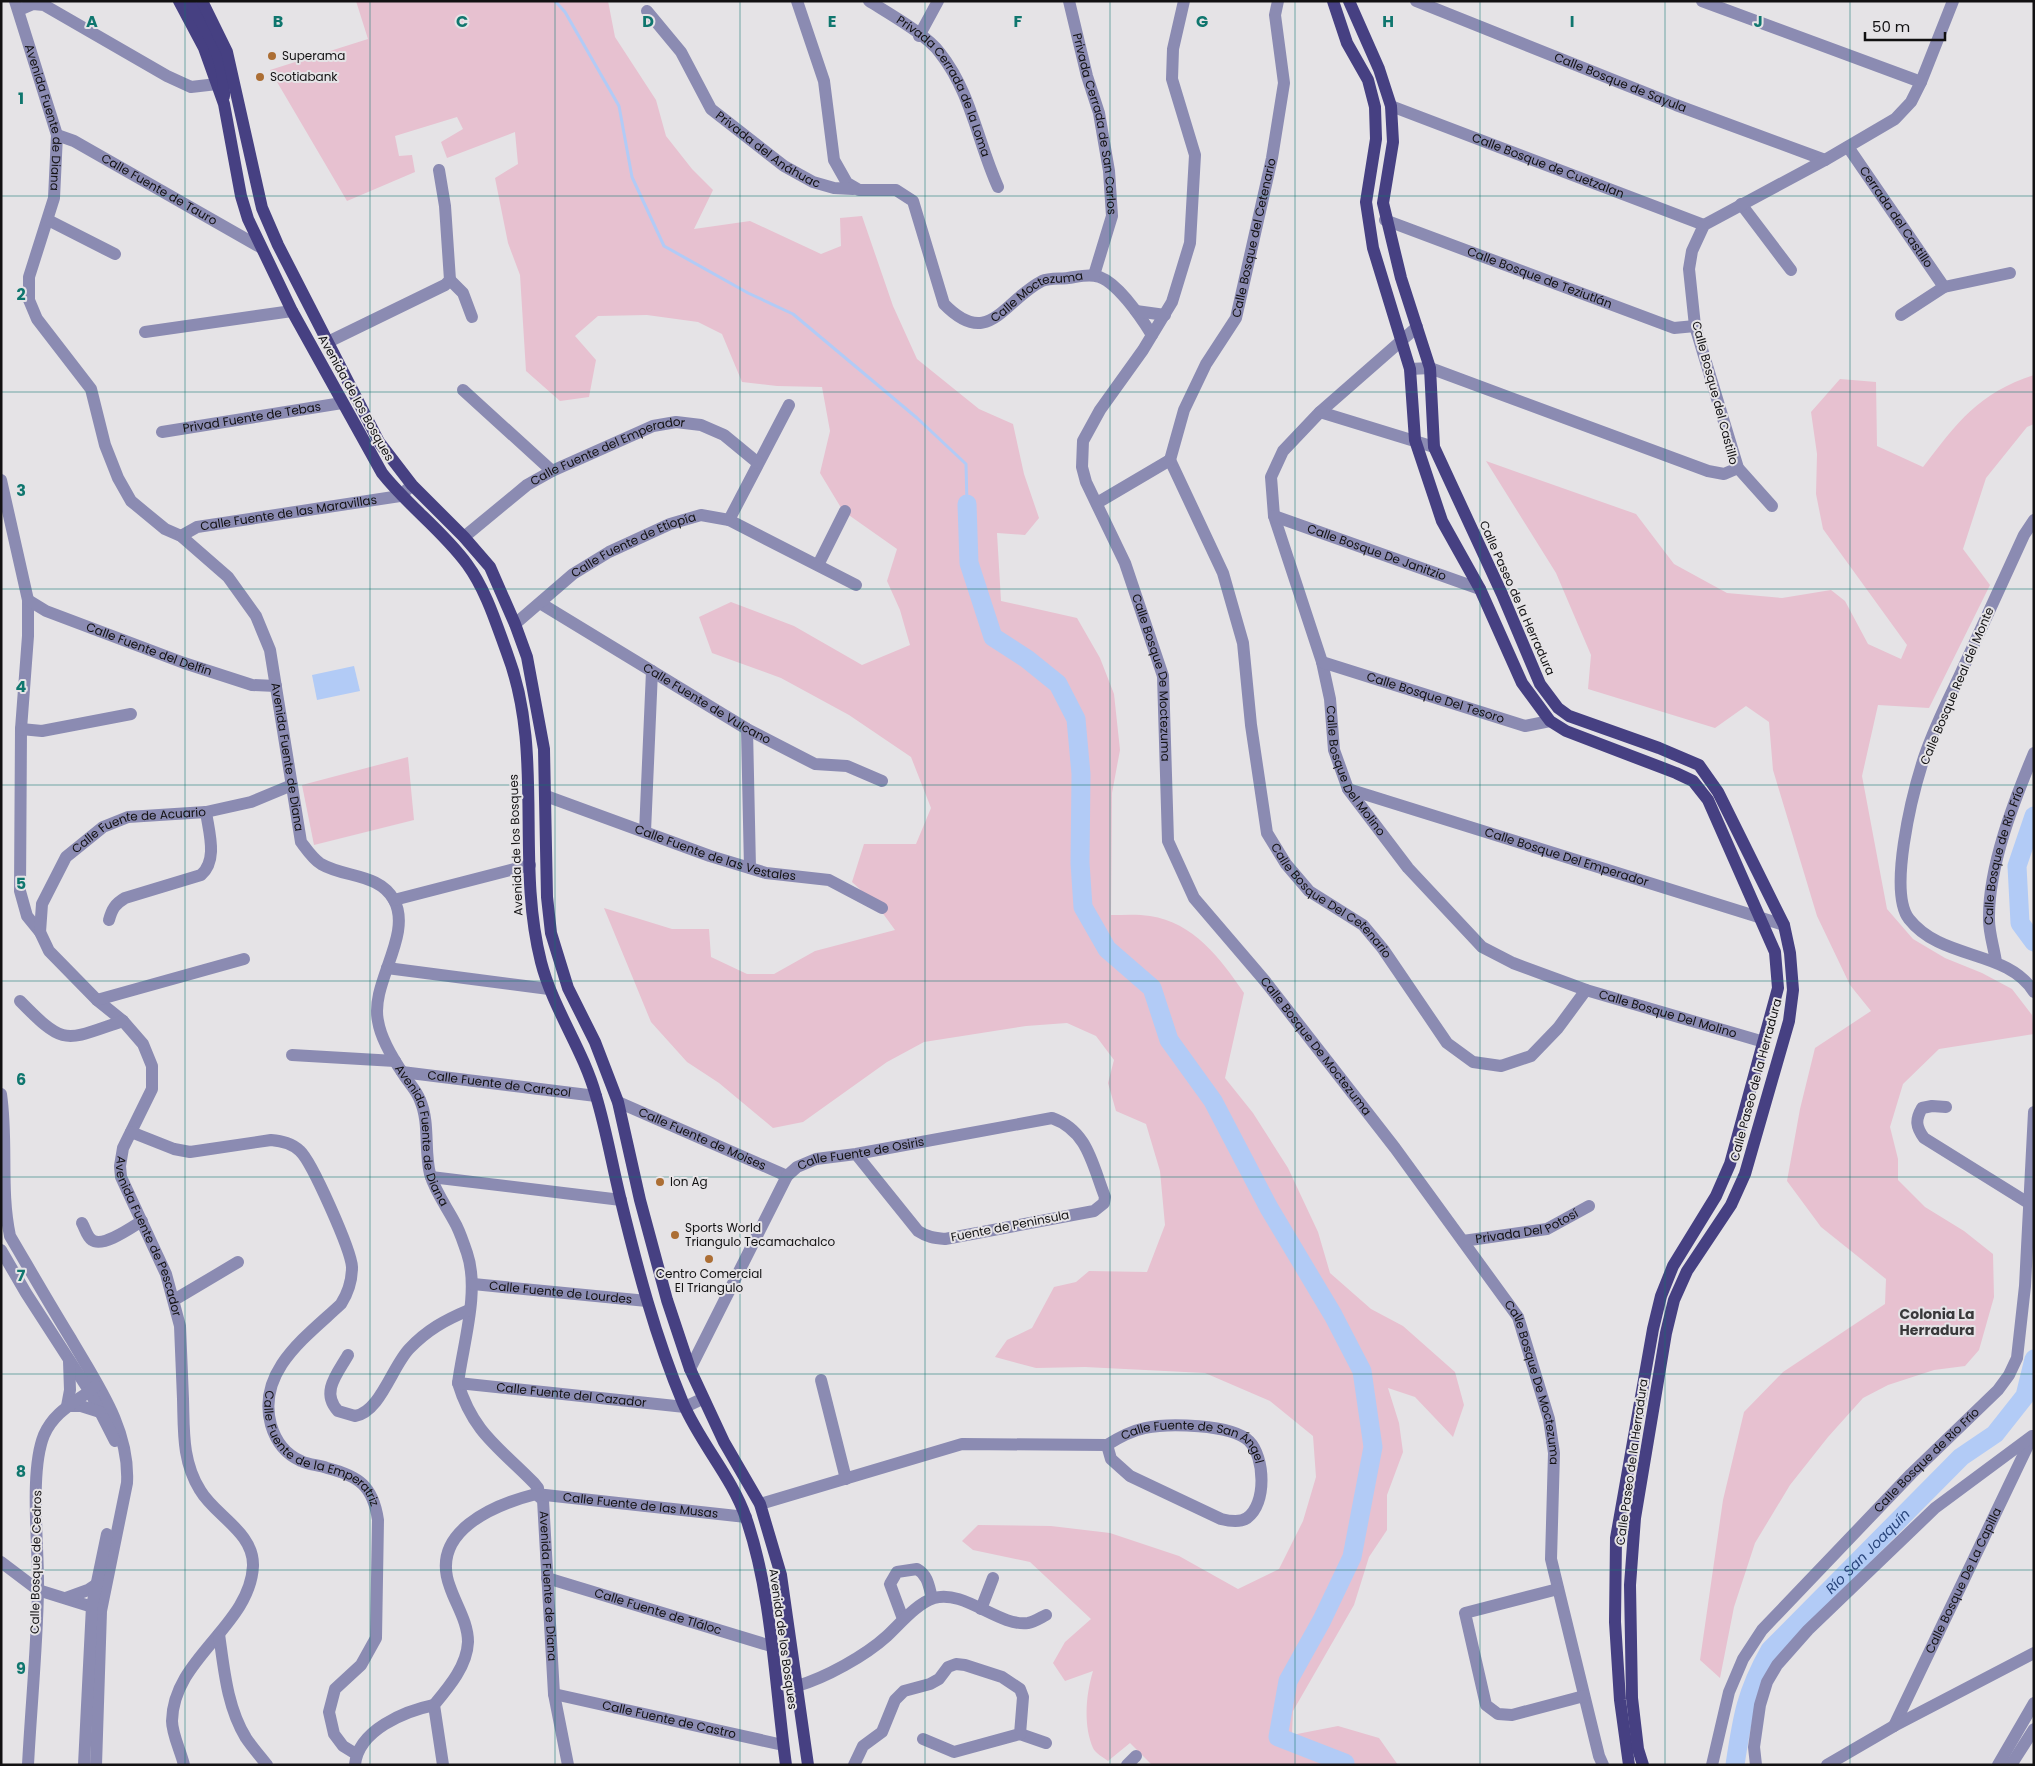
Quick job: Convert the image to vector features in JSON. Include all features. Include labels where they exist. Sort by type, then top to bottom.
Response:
[{"type":"main road","name":"Avenida de los Bosques","points":[[179,1],[201,42],[224,104],[241,196],[260,247],[292,311],[377,465],[400,496],[453,548],[470,569],[485,597],[509,656],[522,705],[526,735],[531,916],[549,989],[579,1050],[596,1096],[646,1301],[685,1407],[734,1491],[746,1517],[763,1579],[786,1765]]},
{"type":"main road","points":[[189,1],[215,47],[225,76],[224,104]]},
{"type":"main road","name":"Avenida de los Bosques","points":[[202,1],[227,52],[262,208],[278,245],[379,442],[412,485],[464,537],[490,567],[515,624],[526,657],[537,703],[544,749],[547,897],[551,933],[568,988],[595,1042],[618,1102],[640,1200],[667,1300],[690,1369],[702,1399],[760,1504],[781,1575],[808,1765]]},
{"type":"main road","name":"Calle Paseo de la Herradura","points":[[1332,1],[1347,43],[1368,80],[1375,107],[1376,139],[1366,202],[1373,248],[1410,369],[1415,440],[1442,521],[1480,589],[1522,683],[1550,721],[1566,731],[1693,781],[1708,800],[1762,918],[1775,952],[1778,988],[1730,1164],[1716,1196],[1673,1266],[1661,1296],[1653,1329],[1616,1538],[1615,1622],[1620,1700],[1629,1765]]},
{"type":"main road","name":"Calle Paseo de la Herradura","points":[[1349,1],[1379,70],[1391,106],[1393,142],[1383,202],[1385,220],[1430,368],[1434,447],[1502,594],[1540,684],[1558,708],[1569,716],[1676,754],[1699,765],[1718,792],[1784,925],[1790,953],[1793,990],[1789,1021],[1745,1174],[1731,1205],[1687,1271],[1674,1300],[1664,1342],[1635,1518],[1630,1585],[1632,1698],[1638,1749],[1643,1765]]},
{"type":"street","points":[[797,1],[824,81],[834,160],[847,184],[853,188]]},
{"type":"street","name":"Privada Cerrada de la Loma","points":[[868,1],[902,21],[940,52],[972,113],[982,147],[998,187]]},
{"type":"street","points":[[920,36],[938,1]]},
{"type":"street","name":"Privada Cerrada de San Carlos","points":[[1070,1],[1087,76],[1100,113],[1109,171],[1112,216],[1094,276]]},
{"type":"street","name":"Calle Bosque De Moctezuma","points":[[1184,1],[1173,49],[1172,79],[1195,155],[1190,243],[1172,302],[1152,335],[1100,410],[1082,441],[1082,467],[1125,563],[1163,676],[1168,842],[1194,898],[1271,988],[1463,1241],[1518,1317],[1546,1406],[1554,1453],[1551,1559],[1584,1696],[1603,1765]]},
{"type":"street","name":"Calle Bosque del Cetenario","points":[[1170,460],[1184,410],[1206,364],[1236,318],[1272,158],[1284,83],[1275,15],[1278,1]]},
{"type":"street","name":"Calle Bosque de Sayula","points":[[1416,1],[1676,105],[1826,160]]},
{"type":"street","points":[[1702,1],[1921,82]]},
{"type":"street","points":[[1704,224],[1826,160],[1895,119],[1911,102],[1921,82],[1953,1]]},
{"type":"street","points":[[17,5],[44,5],[167,76],[191,87],[217,84]]},
{"type":"street","name":"Avenida Fuente de Diana","points":[[17,5],[57,135],[56,178],[48,220],[29,277],[29,300],[37,319],[91,389],[105,445],[118,478],[131,501],[165,529],[181,536],[228,577],[256,616],[270,650],[301,842],[311,856],[322,864],[364,877],[380,886],[394,900],[398,915],[397,940],[378,990],[376,1012],[380,1032],[398,1067],[419,1097],[425,1111],[425,1154],[431,1177],[468,1255],[473,1284],[458,1383],[474,1422],[489,1441],[534,1483],[538,1488],[536,1494],[543,1500],[554,1694],[568,1765]]},
{"type":"street","name":"Privada del Anáhuac","points":[[647,10],[681,52],[710,109],[784,166],[813,182],[834,188],[853,188]]},
{"type":"street","name":"Calle Bosque de Cuetzalan","points":[[1391,106],[1704,224]]},
{"type":"street","name":"Calle Fuente de Tauro","points":[[57,135],[74,141],[260,247]]},
{"type":"street","name":"Cerrada del Castillo","points":[[1848,147],[1944,287]]},
{"type":"street","points":[[439,170],[445,206],[450,280],[462,293],[472,317]]},
{"type":"street","name":"Calle Moctezuma","points":[[853,188],[896,190],[913,201],[944,304],[956,316],[966,321],[981,324],[993,321],[1043,281],[1094,276],[1109,283],[1136,311],[1152,335]]},
{"type":"street","points":[[1741,204],[1791,270]]},
{"type":"street","points":[[48,220],[115,254]]},
{"type":"street","name":"Calle Bosque de Teziutlán","points":[[1385,220],[1674,328],[1695,326]]},
{"type":"street","name":"Calle Bosque del Castillo","points":[[1430,368],[1708,471],[1724,474],[1738,468],[1695,326],[1689,269],[1692,251],[1704,224]]},
{"type":"street","points":[[1901,315],[1944,287],[2010,273]]},
{"type":"street","points":[[328,342],[445,285],[450,280]]},
{"type":"street","points":[[145,332],[292,311]]},
{"type":"street","points":[[1136,311],[1165,314]]},
{"type":"street","name":"Calle Bosque Del Molino","points":[[1417,327],[1402,338],[1320,412],[1282,451],[1271,477],[1274,516],[1322,662],[1330,699],[1334,750],[1348,789],[1408,868],[1482,946],[1513,963],[1586,990],[1764,1042]]},
{"type":"street","points":[[1410,369],[1430,368]]},
{"type":"street","points":[[463,390],[552,471]]},
{"type":"street","name":"Privad Fuente de Tebas","points":[[162,432],[342,403]]},
{"type":"street","points":[[730,520],[789,405]]},
{"type":"street","points":[[1320,412],[1434,447]]},
{"type":"street","name":"Calle Fuente del Emperador","points":[[464,537],[527,486],[552,471],[654,426],[676,422],[701,425],[724,434],[758,463]]},
{"type":"street","points":[[1097,503],[1170,460]]},
{"type":"street","name":"Calle Bosque Del Cetenario","points":[[1170,460],[1223,573],[1243,643],[1251,725],[1267,833],[1286,864],[1309,891],[1363,925],[1384,949],[1446,1043],[1473,1062],[1501,1066],[1532,1056],[1558,1028],[1586,990]]},
{"type":"street","points":[[1738,468],[1772,506]]},
{"type":"street","name":"Avenida Fuente de Pescador","points":[[1,480],[28,600],[28,636],[21,729],[20,891],[27,916],[40,932],[49,951],[97,1000],[123,1021],[143,1044],[152,1066],[152,1089],[123,1148],[120,1172],[166,1274],[174,1300],[180,1326],[183,1445],[190,1470],[200,1492],[239,1532],[250,1549],[253,1563],[252,1578],[245,1595],[219,1634],[184,1677],[174,1698],[172,1723],[184,1765]]},
{"type":"street","points":[[400,496],[412,485]]},
{"type":"street","name":"Calle Fuente de las Maravillas","points":[[181,536],[197,527],[400,496]]},
{"type":"street","points":[[818,564],[846,511]]},
{"type":"street","name":"Calle Fuente de Etiopía","points":[[515,624],[573,574],[609,552],[670,524],[701,515],[730,520],[856,585]]},
{"type":"street","name":"Calle Bosque De Janitzio","points":[[1274,516],[1480,589]]},
{"type":"street","name":"Calle Bosque Real del Monte","points":[[2034,520],[2024,535],[1922,763],[1901,865],[1900,894],[1908,917],[1923,935],[1975,958],[1996,962],[2028,983],[2034,992]]},
{"type":"street","name":"Calle Fuente del Delfín","points":[[28,600],[46,611],[184,663],[252,684],[276,686]]},
{"type":"street","name":"Calle Fuente de Vulcano","points":[[540,603],[747,729],[815,764],[847,766],[882,781]]},
{"type":"street","name":"Calle Bosque Del Tesoro","points":[[1322,662],[1525,726],[1550,721]]},
{"type":"street","points":[[645,832],[652,671]]},
{"type":"street","points":[[21,729],[42,731],[131,714]]},
{"type":"street","points":[[747,729],[750,868]]},
{"type":"street","name":"Calle Bosque de Río Frío","points":[[1996,962],[1989,920],[1992,882],[2015,798],[2034,753]]},
{"type":"street","name":"Calle Fuente de Acuario","points":[[40,932],[42,904],[66,857],[103,827],[128,817],[206,812],[251,802],[292,785]]},
{"type":"street","name":"Calle Bosque Del Emperador","points":[[1348,789],[1784,925]]},
{"type":"street","name":"Calle Fuente de las Vestales","points":[[546,796],[710,856],[766,873],[829,880],[882,908]]},
{"type":"street","points":[[109,920],[111,910],[117,902],[201,875],[208,868],[211,849],[206,812]]},
{"type":"street","points":[[394,900],[530,865]]},
{"type":"street","points":[[97,1000],[244,959]]},
{"type":"street","points":[[387,968],[549,989]]},
{"type":"street","points":[[20,1001],[46,1027],[56,1034],[68,1037],[123,1021]]},
{"type":"street","name":"Calle Fuente de Caracol","points":[[292,1055],[398,1067],[596,1096]]},
{"type":"street","points":[[1,1094],[5,1128],[4,1212],[10,1236],[121,1434],[128,1466],[127,1483],[97,1608],[84,1765]]},
{"type":"street","name":"Calle Fuente de Moises","points":[[618,1102],[787,1176]]},
{"type":"street","points":[[1946,1107],[1932,1106],[1922,1108],[1916,1118],[1918,1129],[1924,1138],[2030,1204]]},
{"type":"street","name":"Calle Bosque de Río Frío","points":[[1712,1765],[1729,1692],[1743,1659],[1762,1630],[1911,1474],[1998,1390],[2009,1375],[2017,1358],[2025,1286],[2034,1112]]},
{"type":"street","name":"Calle Fuente de Osiris","points":[[690,1369],[787,1176],[797,1167],[816,1159],[856,1154],[1052,1118],[1072,1127],[1081,1137],[1105,1197]]},
{"type":"street","name":"Calle Fuente de la Emperatriz","points":[[131,1132],[174,1149],[190,1152],[271,1140],[289,1144],[299,1150],[307,1160],[349,1254],[352,1277],[346,1296],[341,1304],[288,1354],[275,1374],[269,1392],[268,1415],[274,1436],[285,1452],[302,1462],[350,1476],[366,1486],[376,1502],[378,1520],[376,1638],[361,1665],[336,1690],[329,1712],[334,1734],[356,1760]]},
{"type":"street","name":"Fuente de Peninsula","points":[[856,1154],[918,1230],[925,1236],[936,1238],[945,1239],[1094,1210],[1101,1207],[1105,1197]]},
{"type":"street","points":[[431,1177],[621,1200]]},
{"type":"street","name":"Privada Del Potosí","points":[[1463,1241],[1548,1229],[1589,1206]]},
{"type":"street","points":[[82,1223],[90,1239],[98,1243],[105,1242],[142,1221]]},
{"type":"street","points":[[1,1250],[69,1358],[94,1388],[100,1412],[114,1438],[118,1452],[120,1468],[118,1487],[96,1584],[96,1765]]},
{"type":"street","points":[[174,1300],[238,1262]]},
{"type":"street","name":"Calle Fuente de Lourdes","points":[[473,1284],[646,1301]]},
{"type":"street","points":[[348,1355],[330,1385],[330,1396],[334,1407],[343,1414],[361,1415],[371,1408],[407,1351],[425,1333],[443,1321],[469,1310]]},
{"type":"street","points":[[69,1358],[71,1374],[67,1406],[81,1406],[100,1412]]},
{"type":"street","points":[[821,1380],[846,1479]]},
{"type":"street","name":"Calle Fuente del Cazador","points":[[458,1383],[685,1407]]},
{"type":"street","name":"Calle Bosque de Cedros","points":[[28,1765],[38,1590],[36,1532],[40,1452],[48,1427],[67,1406],[94,1388]]},
{"type":"street","points":[[685,1407],[702,1399]]},
{"type":"street","name":"Calle Fuente de San Ángel","points":[[760,1504],[962,1444],[1107,1445],[1121,1436],[1144,1428],[1158,1426],[1207,1428],[1235,1433],[1249,1441],[1257,1454],[1260,1469],[1259,1498],[1255,1510],[1246,1520],[1233,1522],[1221,1520],[1130,1476],[1111,1459],[1107,1445]]},
{"type":"street","points":[[1756,1765],[1754,1747],[1760,1706],[1767,1682],[1776,1665],[1808,1630],[1935,1508],[2033,1434]]},
{"type":"street","name":"Calle Bosque De La Capilla","points":[[1894,1726],[2033,1434]]},
{"type":"street","points":[[1994,1463],[2002,1465],[2008,1474],[2009,1483]]},
{"type":"street","points":[[356,1760],[369,1738],[385,1724],[409,1711],[434,1705],[456,1676],[468,1641],[466,1626],[447,1579],[446,1562],[450,1546],[465,1526],[487,1512],[519,1498],[536,1494]]},
{"type":"street","name":"Calle Fuente de las Musas","points":[[536,1494],[746,1517]]},
{"type":"street","points":[[1,1562],[38,1590],[97,1608]]},
{"type":"street","points":[[903,1619],[890,1584],[897,1572],[917,1569],[922,1572],[926,1575],[932,1598]]},
{"type":"street","name":"Calle Fuente de Tláloc","points":[[547,1578],[771,1646]]},
{"type":"street","points":[[981,1608],[993,1578]]},
{"type":"street","points":[[66,1598],[88,1590],[96,1584]]},
{"type":"street","points":[[1558,1589],[1465,1613],[1486,1706],[1498,1714],[1512,1715],[1584,1696]]},
{"type":"street","points":[[797,1686],[819,1678],[873,1647],[903,1619],[932,1598],[953,1598],[1019,1624],[1030,1623],[1046,1615]]},
{"type":"street","points":[[219,1634],[225,1680],[234,1714],[246,1738],[267,1765]]},
{"type":"street","points":[[1827,1765],[1894,1726],[2034,1654]]},
{"type":"street","points":[[854,1765],[863,1746],[882,1732],[895,1700],[912,1688],[930,1684],[948,1667],[956,1664],[1002,1677],[1020,1688],[1023,1697],[1020,1734]]},
{"type":"street","name":"Calle Fuente de Castro","points":[[554,1694],[783,1745]]},
{"type":"street","points":[[1998,1765],[2034,1703]]},
{"type":"street","points":[[434,1705],[443,1765]]},
{"type":"street","points":[[2011,1765],[2033,1730],[2020,1726]]},
{"type":"street","points":[[923,1739],[954,1752],[963,1752],[999,1738],[1020,1734],[1046,1743]]},
{"type":"shaded area","points":[[356,1],[608,1],[615,37],[656,100],[666,136],[692,169],[713,190],[694,229],[750,221],[821,254],[841,246],[840,218],[862,216],[893,306],[917,359],[979,409],[1013,424],[1024,474],[1039,518],[1025,535],[997,533],[1001,601],[1077,618],[1100,658],[1114,694],[1120,750],[1112,793],[1111,915],[1150,916],[1180,926],[1193,934],[1226,967],[1244,993],[1225,1078],[1253,1113],[1288,1168],[1318,1232],[1330,1273],[1371,1309],[1403,1326],[1455,1372],[1464,1405],[1453,1437],[1415,1397],[1388,1388],[1399,1423],[1403,1452],[1387,1495],[1387,1530],[1369,1557],[1354,1605],[1293,1711],[1292,1735],[1338,1726],[1379,1738],[1398,1765],[1152,1765],[1130,1743],[1108,1761],[1094,1750],[1088,1730],[1087,1699],[1093,1671],[1065,1681],[1053,1663],[1065,1642],[1091,1619],[1030,1562],[973,1550],[962,1541],[978,1525],[1051,1526],[1110,1533],[1179,1556],[1238,1589],[1279,1569],[1303,1521],[1316,1477],[1313,1436],[1270,1401],[1205,1373],[1085,1367],[1036,1368],[995,1357],[1007,1340],[1032,1328],[1054,1287],[1076,1282],[1089,1271],[1147,1272],[1165,1225],[1160,1171],[1146,1124],[1116,1111],[1108,1083],[1114,1060],[1096,1036],[1067,1023],[1026,1026],[924,1042],[887,1062],[803,1122],[773,1128],[719,1083],[687,1062],[651,1022],[604,908],[672,929],[709,929],[711,957],[747,974],[774,974],[815,951],[895,930],[876,904],[852,882],[864,844],[916,844],[931,808],[911,757],[849,715],[781,678],[712,653],[699,617],[731,602],[794,626],[862,665],[910,645],[900,610],[887,581],[897,549],[843,511],[820,473],[830,431],[822,387],[777,386],[742,382],[722,334],[698,322],[647,315],[598,316],[575,336],[596,360],[589,397],[560,401],[526,371],[520,275],[508,243],[495,178],[518,164],[515,132],[447,158],[441,142],[463,129],[457,117],[395,136],[399,156],[412,155],[415,172],[347,201],[270,70],[368,39]]},
{"type":"shaded area","points":[[2034,375],[2034,424],[2027,427],[1986,478],[1963,549],[1990,585],[1929,708],[1878,705],[1862,776],[1887,909],[1913,939],[1945,958],[1982,973],[2012,989],[2032,1015],[2034,1034],[1939,1049],[1903,1084],[1890,1127],[1898,1159],[1898,1180],[1925,1207],[1964,1231],[1993,1254],[1994,1297],[1979,1350],[1965,1366],[1934,1370],[1888,1385],[1863,1398],[1828,1437],[1790,1485],[1755,1543],[1734,1607],[1720,1678],[1700,1660],[1723,1500],[1744,1412],[1783,1372],[1885,1304],[1886,1279],[1821,1227],[1787,1181],[1800,1109],[1815,1048],[1871,1011],[1850,985],[1817,916],[1773,770],[1769,722],[1746,706],[1715,728],[1588,689],[1591,655],[1556,573],[1486,461],[1636,514],[1674,564],[1727,593],[1782,598],[1831,590],[1845,601],[1868,644],[1901,659],[1907,645],[1823,529],[1816,494],[1817,454],[1811,412],[1840,379],[1876,382],[1877,446],[1923,467],[1958,423],[1983,400],[2015,382]]},
{"type":"shaded area","points":[[408,757],[414,820],[314,845],[302,785]]},
{"type":"water","points":[[354,666],[360,691],[317,700],[312,675]]},
{"type":"waterway","points":[[555,1],[565,12],[619,106],[632,177],[664,246],[748,293],[793,314],[917,418],[966,464],[967,504]]},
{"type":"waterway","points":[[967,504],[969,563],[993,637],[1027,659],[1058,684],[1076,719],[1081,774],[1080,863],[1083,907],[1107,949],[1152,988],[1169,1040],[1213,1101],[1269,1208],[1333,1315],[1362,1371],[1373,1447],[1352,1557],[1322,1620],[1288,1681],[1278,1737],[1345,1763],[1344,1765]]},
{"type":"waterway","name":"Río San Joaquín","points":[[2034,816],[2017,866],[2020,923],[2034,942]]},
{"type":"waterway","name":"Río San Joaquín","points":[[1735,1765],[1740,1733],[1750,1692],[1770,1650],[1961,1457],[1995,1434],[2025,1396],[2034,1359]]},
{"type":"place","name":"Superama","points":[[272,56]]},
{"type":"place","name":"Scotiabank","points":[[260,77]]},
{"type":"place","name":"Ion Ag","points":[[660,1182]]},
{"type":"place","name":"Sports World Triangulo Tecamachalco","points":[[675,1235]]},
{"type":"place","name":"Centro Comercial El Triangulo","points":[[709,1259]]},
{"type":"district","name":"Colonia La Herradura","points":[[1937,1322]]}]
